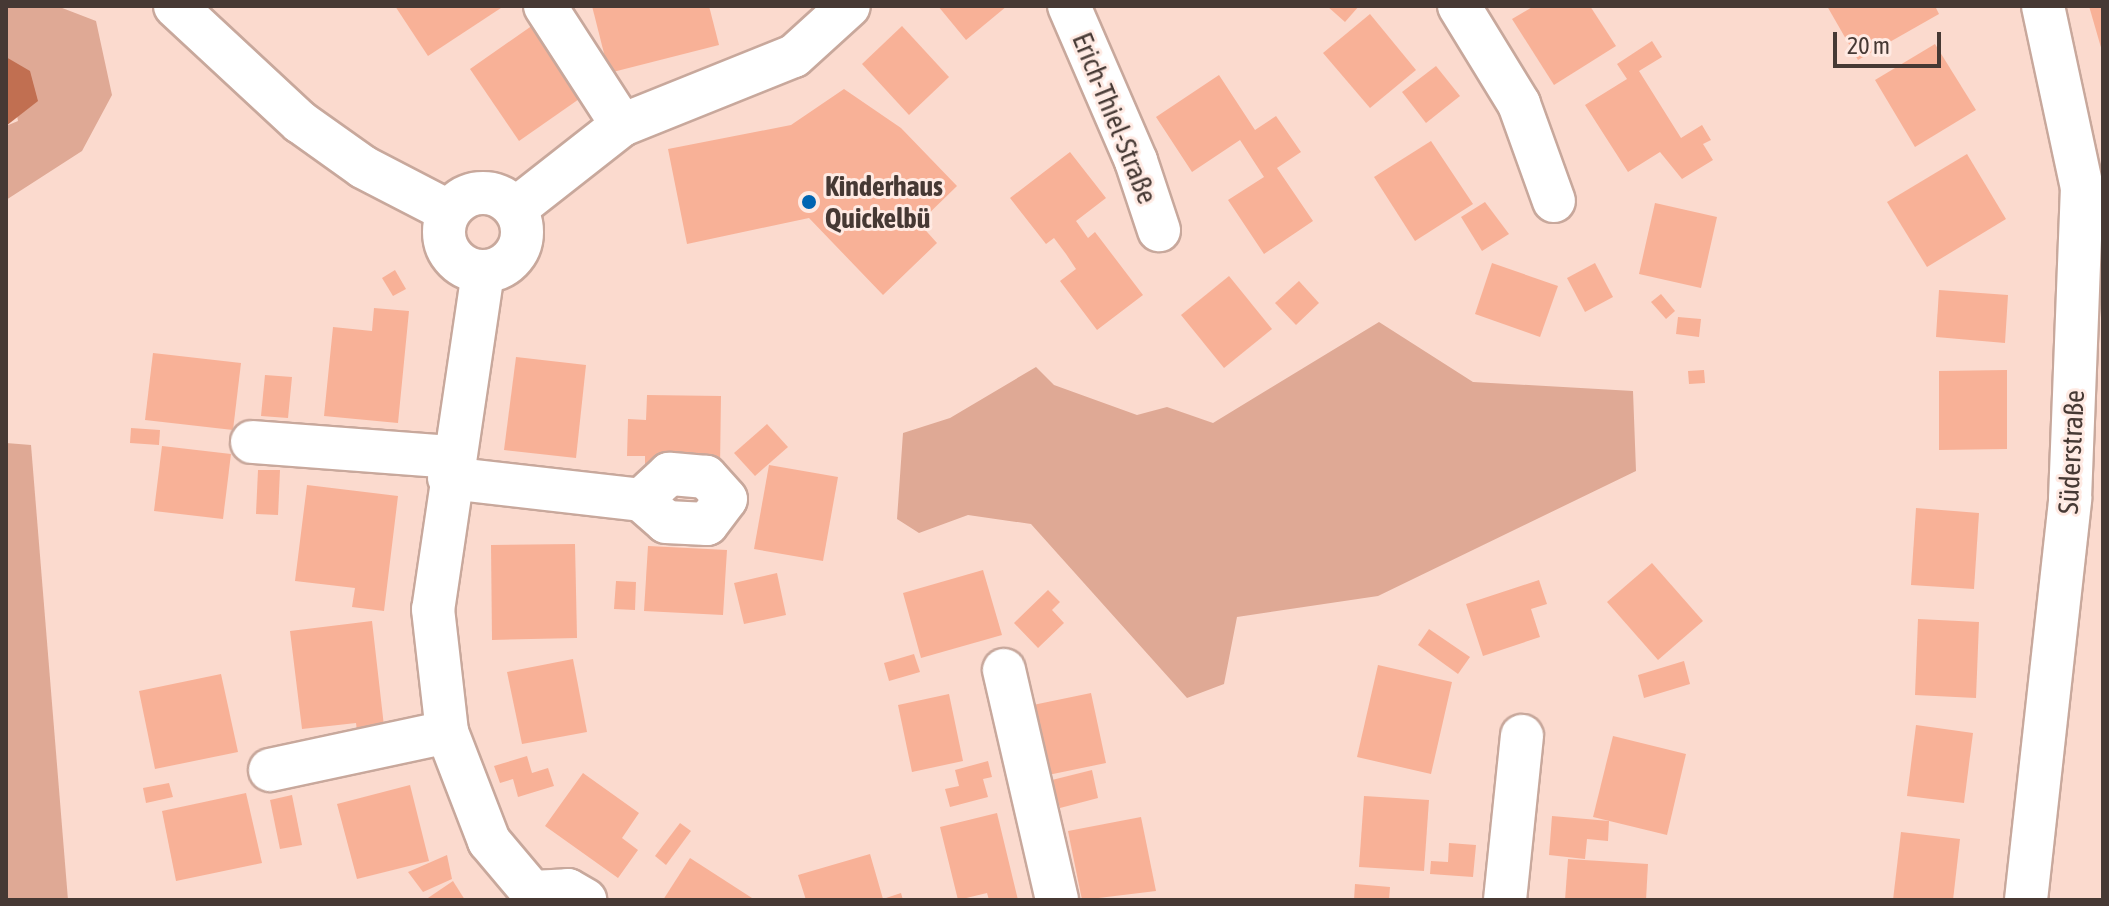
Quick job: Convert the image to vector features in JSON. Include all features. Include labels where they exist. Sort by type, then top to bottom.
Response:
[{"type":"street","points":[[175,6],[300,122],[363,167],[448,211]]},
{"type":"street","points":[[545,6],[622,125]]},
{"type":"street","points":[[515,209],[622,125],[794,56],[849,6]]},
{"type":"street","name":"Erich-Thiel-Straße","points":[[1069,6],[1136,161],[1159,230]]},
{"type":"street","points":[[1459,6],[1519,104],[1554,201]]},
{"type":"street","name":"Süderstraße","points":[[2026,900],[2086,497],[2082,188],[2043,6]]},
{"type":"street","points":[[491,192],[515,209],[523,229],[518,251],[501,268],[483,272],[460,264],[443,237],[448,211],[470,193],[491,192]]},
{"type":"street","points":[[483,272],[451,467],[433,609],[447,732],[489,841],[531,896],[568,890],[585,900]]},
{"type":"street","points":[[252,442],[451,467],[641,500]]},
{"type":"street","points":[[1004,670],[1057,900]]},
{"type":"street","points":[[270,770],[447,732]]},
{"type":"street","points":[[1505,900],[1522,736]]},
{"type":"shaded area","points":[[6,6],[57,6],[96,21],[112,95],[82,151],[6,200],[6,126],[18,121],[6,57]]},
{"type":"shaded area","points":[[6,57],[30,71],[38,101],[6,126]]},
{"type":"shaded area","points":[[1379,322],[1473,382],[1633,391],[1636,471],[1378,596],[1237,617],[1224,684],[1187,698],[1031,524],[968,515],[919,533],[897,519],[903,433],[950,418],[1036,367],[1054,385],[1137,415],[1167,407],[1213,423]]},
{"type":"shaded area","points":[[6,443],[31,445],[68,900],[6,900]]},
{"type":"building","points":[[395,6],[504,6],[428,56]]},
{"type":"building","points":[[592,6],[709,6],[719,45],[609,73]]},
{"type":"building","points":[[938,6],[1007,6],[966,40]]},
{"type":"building","points":[[1327,6],[1359,6],[1345,22]]},
{"type":"building","points":[[1534,6],[1590,6],[1616,46],[1554,85],[1512,19]]},
{"type":"building","points":[[1827,6],[1935,6],[1939,14],[1858,60]]},
{"type":"building","points":[[2089,6],[2103,6],[2102,51]]},
{"type":"building","points":[[1370,14],[1416,70],[1370,108],[1323,53]]},
{"type":"building","points":[[533,25],[582,97],[519,141],[470,69]]},
{"type":"building","points":[[902,26],[949,77],[909,115],[862,64]]},
{"type":"building","points":[[1652,41],[1662,57],[1639,71],[1681,138],[1702,125],[1711,140],[1703,144],[1713,160],[1682,179],[1660,152],[1628,172],[1585,105],[1627,79],[1617,64]]},
{"type":"building","points":[[1935,44],[1976,110],[1915,147],[1875,80]]},
{"type":"building","points":[[1436,66],[1460,96],[1426,123],[1402,92]]},
{"type":"building","points":[[1219,75],[1255,130],[1276,116],[1301,152],[1277,168],[1313,221],[1264,254],[1228,200],[1264,177],[1240,140],[1192,172],[1156,117]]},
{"type":"building","name":"Kinderhaus Quickelbü","points":[[844,89],[901,128],[957,186],[919,223],[937,243],[883,295],[809,218],[687,244],[668,149],[791,125]]},
{"type":"building","points":[[1431,141],[1473,204],[1415,241],[1374,177]]},
{"type":"building","points":[[1070,152],[1106,198],[1076,221],[1088,238],[1095,232],[1143,295],[1097,330],[1060,281],[1076,269],[1054,238],[1046,244],[1010,198]]},
{"type":"building","points":[[1967,154],[2006,219],[1927,267],[1887,202]]},
{"type":"building","points":[[1485,202],[1509,234],[1482,251],[1461,217]]},
{"type":"building","points":[[1655,203],[1717,217],[1701,288],[1639,274]]},
{"type":"building","points":[[1492,263],[1558,286],[1540,337],[1475,314]]},
{"type":"building","points":[[1595,263],[1613,297],[1585,312],[1567,278]]},
{"type":"building","points":[[395,270],[406,289],[393,296],[382,278]]},
{"type":"building","points":[[1229,276],[1272,329],[1224,368],[1181,315]]},
{"type":"building","points":[[1299,281],[1319,303],[1296,325],[1275,303]]},
{"type":"building","points":[[1939,290],[2008,295],[2005,343],[1936,337]]},
{"type":"building","points":[[1661,294],[1675,311],[1666,319],[1651,302]]},
{"type":"building","points":[[374,308],[409,311],[398,423],[324,416],[333,327],[372,331]]},
{"type":"building","points":[[1678,317],[1701,319],[1699,337],[1676,334]]},
{"type":"building","points":[[153,353],[241,363],[233,430],[145,420]]},
{"type":"building","points":[[516,357],[586,365],[576,458],[504,450]]},
{"type":"building","points":[[1704,370],[1705,383],[1689,384],[1688,371]]},
{"type":"building","points":[[2007,370],[2007,449],[1939,450],[1939,371]]},
{"type":"building","points":[[265,375],[292,377],[288,418],[261,416]]},
{"type":"building","points":[[647,395],[721,396],[720,467],[645,466],[645,456],[627,456],[628,419],[646,420]]},
{"type":"building","points":[[767,424],[788,447],[755,476],[734,453]]},
{"type":"building","points":[[131,428],[160,430],[159,445],[130,443]]},
{"type":"building","points":[[162,446],[231,454],[223,519],[154,511]]},
{"type":"building","points":[[769,465],[838,477],[823,561],[754,549]]},
{"type":"building","points":[[258,470],[280,470],[278,515],[256,514]]},
{"type":"building","points":[[307,485],[398,496],[384,611],[352,607],[355,588],[295,581]]},
{"type":"building","points":[[1916,508],[1979,513],[1974,589],[1911,585]]},
{"type":"building","points":[[575,544],[577,638],[492,640],[491,545]]},
{"type":"building","points":[[648,546],[727,550],[723,615],[644,611]]},
{"type":"building","points":[[1652,563],[1703,621],[1658,660],[1607,602]]},
{"type":"building","points":[[983,570],[1002,635],[921,658],[903,593]]},
{"type":"building","points":[[777,573],[786,615],[744,624],[734,583]]},
{"type":"building","points":[[1539,580],[1547,604],[1531,609],[1540,637],[1483,656],[1466,604]]},
{"type":"building","points":[[616,581],[636,582],[635,610],[614,609]]},
{"type":"building","points":[[1048,590],[1060,602],[1052,610],[1064,623],[1038,648],[1014,623]]},
{"type":"building","points":[[1918,619],[1979,622],[1976,698],[1915,695]]},
{"type":"building","points":[[372,621],[385,735],[358,739],[356,723],[302,729],[290,631]]},
{"type":"building","points":[[1429,629],[1470,657],[1458,674],[1418,645]]},
{"type":"building","points":[[914,654],[920,672],[889,681],[884,663]]},
{"type":"building","points":[[573,659],[587,732],[522,744],[507,672]]},
{"type":"building","points":[[1684,661],[1690,684],[1644,698],[1638,675]]},
{"type":"building","points":[[1378,665],[1452,682],[1431,774],[1357,757]]},
{"type":"building","points":[[221,674],[238,752],[155,769],[139,691]]},
{"type":"building","points":[[1091,693],[1106,763],[1048,775],[1033,705]]},
{"type":"building","points":[[949,694],[963,761],[912,772],[898,705]]},
{"type":"building","points":[[1916,725],[1973,733],[1964,803],[1907,796]]},
{"type":"building","points":[[1613,736],[1686,754],[1667,835],[1593,817]]},
{"type":"building","points":[[527,756],[532,773],[548,768],[554,786],[518,797],[513,779],[500,783],[494,766]]},
{"type":"building","points":[[988,761],[992,777],[983,779],[988,797],[950,807],[945,789],[959,786],[955,770]]},
{"type":"building","points":[[1092,770],[1098,798],[1060,808],[1052,780]]},
{"type":"building","points":[[583,773],[639,813],[622,838],[638,850],[618,878],[545,826]]},
{"type":"building","points":[[169,783],[173,797],[146,803],[143,788]]},
{"type":"building","points":[[410,785],[429,861],[357,879],[337,804]]},
{"type":"building","points":[[246,793],[262,863],[176,881],[162,811]]},
{"type":"building","points":[[292,795],[302,845],[280,849],[270,800]]},
{"type":"building","points":[[1364,796],[1429,800],[1424,871],[1359,867]]},
{"type":"building","points":[[997,813],[1018,900],[989,900],[987,893],[958,900],[940,827]]},
{"type":"building","points":[[1552,816],[1609,821],[1608,841],[1587,839],[1585,859],[1549,855]]},
{"type":"building","points":[[1141,817],[1156,891],[1082,900],[1068,831]]},
{"type":"building","points":[[680,823],[691,831],[666,865],[655,856]]},
{"type":"building","points":[[1901,832],[1960,839],[1953,900],[1893,900]]},
{"type":"building","points":[[1449,843],[1476,845],[1473,877],[1430,874],[1431,861],[1448,862]]},
{"type":"building","points":[[870,854],[883,899],[901,893],[903,900],[806,900],[798,875]]},
{"type":"building","points":[[447,855],[452,879],[423,892],[408,872]]},
{"type":"building","points":[[690,858],[752,898],[751,900],[663,900]]},
{"type":"building","points":[[1568,859],[1648,864],[1646,900],[1565,900]]},
{"type":"building","points":[[453,881],[465,900],[425,900]]},
{"type":"building","points":[[1355,884],[1390,887],[1389,900],[1354,900]]},
{"type":"place","name":"Kinderhaus Quickelbü","points":[[809,202]]}]
